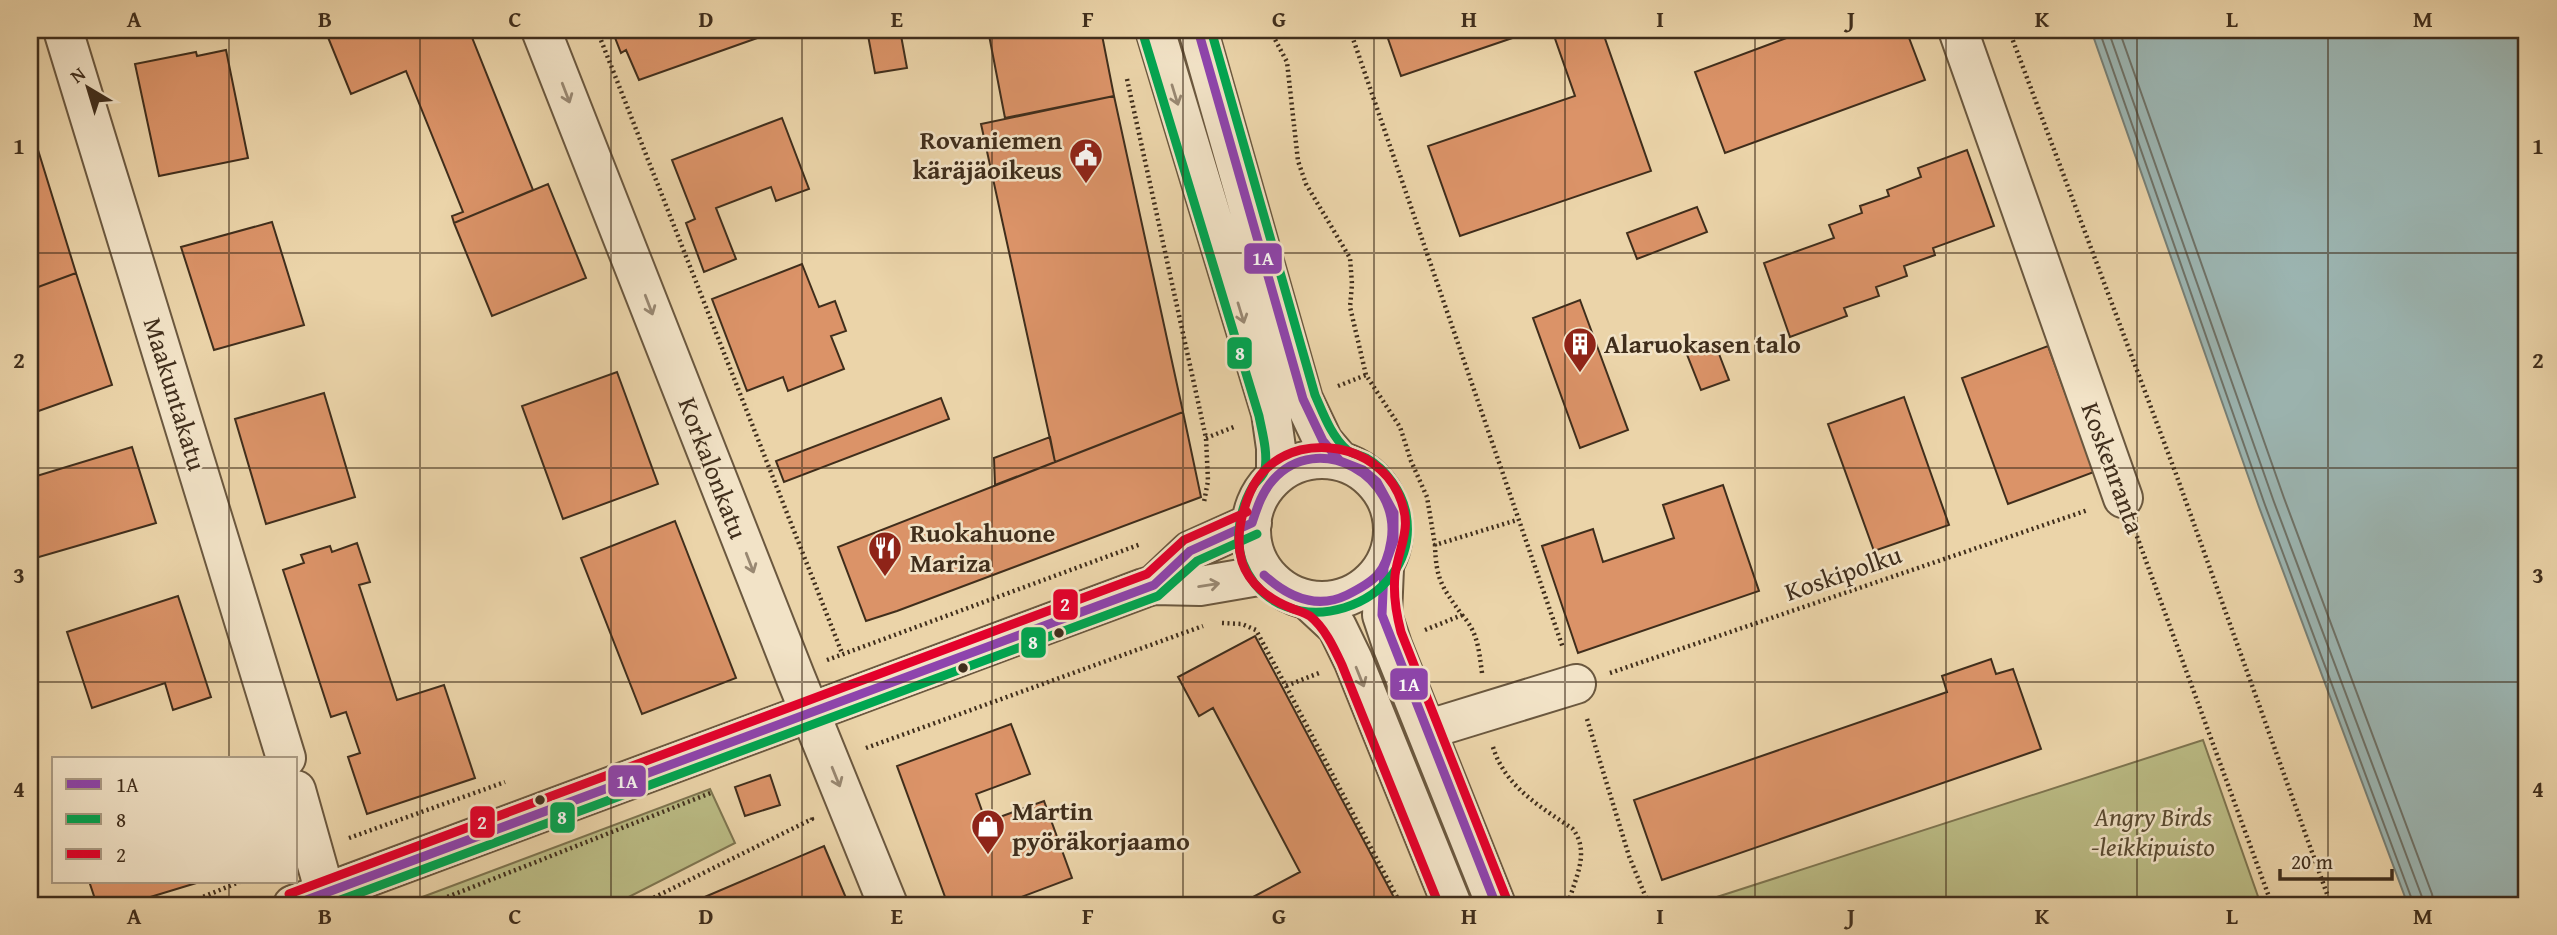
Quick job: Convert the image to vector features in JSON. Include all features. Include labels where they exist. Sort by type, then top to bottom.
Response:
[{"type":"street","name":"Maakuntakatu","points":[[63,30],[286,757]]},
{"type":"street","name":"Korkalonkatu","points":[[541,30],[888,905]]},
{"type":"street","points":[[1155,30],[1271,413],[1276,448],[1276,476]]},
{"type":"street","points":[[1198,30],[1303,399],[1323,441],[1340,461]]},
{"type":"street","name":"Koskenranta","points":[[1958,30],[2123,498]]},
{"type":"street","points":[[1452,905],[1353,660],[1337,627],[1309,601],[1274,585],[1256,562],[1252,549],[1252,523],[1262,495],[1276,476],[1292,466],[1307,461],[1340,461],[1363,470],[1377,482],[1394,513],[1394,540],[1384,568],[1382,615],[1496,905]]},
{"type":"street","points":[[1154,585],[1190,551],[1252,523]]},
{"type":"street","points":[[1309,601],[1334,601],[1356,590],[1384,568]]},
{"type":"street","points":[[298,801],[317,901],[752,733],[811,714],[1154,585],[1200,586],[1264,575]]},
{"type":"street","points":[[1426,730],[1576,684]]},
{"type":"path","points":[[597,30],[842,653],[1144,542]]},
{"type":"path","points":[[1270,30],[1287,62],[1298,161],[1306,184],[1350,258],[1350,307],[1366,375],[1399,427],[1410,461],[1427,497],[1441,586],[1472,626],[1476,636],[1489,732],[1497,760],[1518,790],[1573,829],[1578,836],[1583,853],[1567,905]]},
{"type":"path","points":[[1350,30],[1517,520],[1576,684],[1629,856],[1649,905]]},
{"type":"path","points":[[2009,30],[2176,474],[2331,905]]},
{"type":"path","points":[[1125,71],[1206,438],[1208,481],[1204,504]]},
{"type":"path","points":[[1328,390],[1366,375]]},
{"type":"path","name":"Koskipolku","points":[[1576,684],[2123,498]]},
{"type":"path","name":"Koskenranta","points":[[2123,498],[2272,905]]},
{"type":"path","points":[[1435,545],[1517,520]]},
{"type":"path","points":[[1414,635],[1462,615]]},
{"type":"path","points":[[881,742],[951,719],[1211,623],[1242,624],[1256,630],[1401,905]]},
{"type":"path","points":[[1286,686],[1325,671]]},
{"type":"path","points":[[427,905],[702,798],[723,787]]},
{"type":"path","points":[[639,905],[812,819],[807,808]]},
{"type":"path","points":[[183,905],[237,883]]},
{"type":"green space","name":"Angry Birds -leikkipuisto","points":[[2203,740],[2261,905],[1692,905]]},
{"type":"green space","points":[[710,789],[735,843],[613,905],[401,905]]},
{"type":"water","points":[[2091,30],[2527,30],[2527,905],[2408,905],[2259,507]]},
{"type":"building","points":[[325,30],[469,30],[533,190],[454,223],[452,216],[463,212],[406,71],[351,94]]},
{"type":"building","points":[[612,30],[780,30],[639,80],[626,50],[621,53]]},
{"type":"building","points":[[867,30],[900,30],[907,68],[875,73]]},
{"type":"building","points":[[988,30],[1101,30],[1114,96],[1005,118]]},
{"type":"building","points":[[1385,30],[1536,30],[1401,76]]},
{"type":"building","points":[[1552,30],[1602,30],[1651,171],[1460,236],[1428,146],[1575,96]]},
{"type":"building","points":[[1808,30],[1906,30],[1925,80],[1725,153],[1695,72]]},
{"type":"building","points":[[226,50],[248,158],[159,176],[135,64],[196,52],[197,56]]},
{"type":"building","points":[[1114,96],[1183,412],[1055,462],[981,124]]},
{"type":"building","points":[[782,118],[809,189],[776,201],[771,187],[716,208],[736,259],[704,272],[686,223],[695,219],[672,160]]},
{"type":"building","points":[[30,124],[76,273],[30,290]]},
{"type":"building","points":[[1967,150],[1994,226],[1933,248],[1935,255],[1904,266],[1907,276],[1876,287],[1879,296],[1844,308],[1847,316],[1790,337],[1764,263],[1834,238],[1829,225],[1862,213],[1860,206],[1889,196],[1887,190],[1921,177],[1918,168]]},
{"type":"building","points":[[548,184],[586,278],[492,316],[454,223]]},
{"type":"building","points":[[1697,207],[1707,232],[1637,259],[1627,233]]},
{"type":"building","points":[[272,222],[304,325],[214,350],[181,247]]},
{"type":"building","points":[[802,264],[819,307],[835,301],[846,331],[831,336],[844,369],[788,391],[783,377],[747,391],[712,299]]},
{"type":"building","points":[[76,273],[112,385],[30,414],[30,290]]},
{"type":"building","name":"Alaruokasen talo","points":[[1580,300],[1628,430],[1580,448],[1533,318]]},
{"type":"building","points":[[1714,341],[1729,380],[1701,390],[1686,352]]},
{"type":"building","points":[[2048,346],[2094,472],[2008,504],[1962,378]]},
{"type":"building","points":[[617,372],[658,484],[563,519],[522,406]]},
{"type":"building","points":[[324,393],[355,497],[266,524],[235,419]]},
{"type":"building","points":[[1904,397],[1949,525],[1874,551],[1828,424]]},
{"type":"building","points":[[941,398],[949,419],[784,482],[776,461]]},
{"type":"building","points":[[1183,412],[1201,497],[866,621],[838,547]]},
{"type":"building","points":[[1050,437],[1055,462],[995,485],[994,458]]},
{"type":"building","points":[[132,447],[156,523],[32,559],[30,478]]},
{"type":"building","points":[[1723,485],[1759,591],[1578,653],[1542,546],[1593,529],[1603,562],[1674,538],[1663,505]]},
{"type":"building","points":[[675,521],[736,678],[642,714],[581,558]]},
{"type":"building","points":[[357,543],[370,582],[359,585],[397,700],[444,685],[475,778],[367,814],[348,757],[360,753],[346,712],[331,717],[283,570],[304,563],[301,555],[330,546],[332,552]]},
{"type":"building","points":[[178,596],[211,697],[173,710],[165,683],[92,708],[67,632]]},
{"type":"building","points":[[1255,636],[1398,905],[1238,905],[1300,872],[1213,708],[1199,716],[1178,677]]},
{"type":"building","points":[[1991,659],[1996,674],[2013,669],[2041,749],[1662,880],[1634,800],[1947,692],[1942,676]]},
{"type":"building","points":[[1011,724],[1030,774],[976,794],[986,822],[1044,801],[1072,878],[1000,905],[948,905],[897,766]]},
{"type":"building","points":[[770,775],[780,805],[745,816],[735,787]]},
{"type":"building","points":[[824,846],[849,905],[686,905]]},
{"type":"building","points":[[90,883],[196,883],[124,905],[97,905]]},
{"type":"transit line","name":"1A","points":[[1198,30],[1303,399],[1323,441],[1340,461],[1363,470],[1377,482],[1394,513],[1394,540],[1384,568],[1382,615],[1496,905]]},
{"type":"transit line","name":"8","points":[[1143,34],[1263,435],[1266,456],[1264,471],[1248,495],[1240,524],[1239,544],[1243,563],[1261,591],[1286,607],[1315,612],[1344,608],[1371,595],[1393,574],[1405,546],[1406,513],[1401,497],[1386,475],[1366,458],[1351,453],[1336,438],[1315,395],[1211,30]]},
{"type":"transit line","name":"2","points":[[1439,905],[1329,639],[1310,616],[1283,605],[1261,590],[1242,562],[1240,529],[1252,488],[1267,468],[1283,457],[1301,450],[1320,447],[1357,455],[1373,464],[1387,477],[1398,493],[1405,516],[1394,582],[1401,632],[1507,900]]},
{"type":"transit line","name":"1A","points":[[293,905],[1154,585],[1190,551],[1252,523],[1269,485],[1291,465],[1312,459],[1333,460],[1353,467],[1370,480],[1384,497],[1391,518],[1389,552],[1378,575],[1357,590],[1335,599],[1313,601],[1292,595],[1264,575]]},
{"type":"transit line","name":"2","points":[[289,894],[1147,574],[1184,540],[1247,512]]},
{"type":"transit line","name":"8","points":[[327,905],[1158,596],[1197,561],[1257,534]]},
{"type":"place","name":"Rovaniemen käräjäoikeus","points":[[1086,185]]},
{"type":"place","name":"Alaruokasen talo","points":[[1580,374]]},
{"type":"place","name":"Ruokahuone Mariza","points":[[885,578]]},
{"type":"place","name":"Martin pyöräkorjaamo","points":[[988,856]]}]
